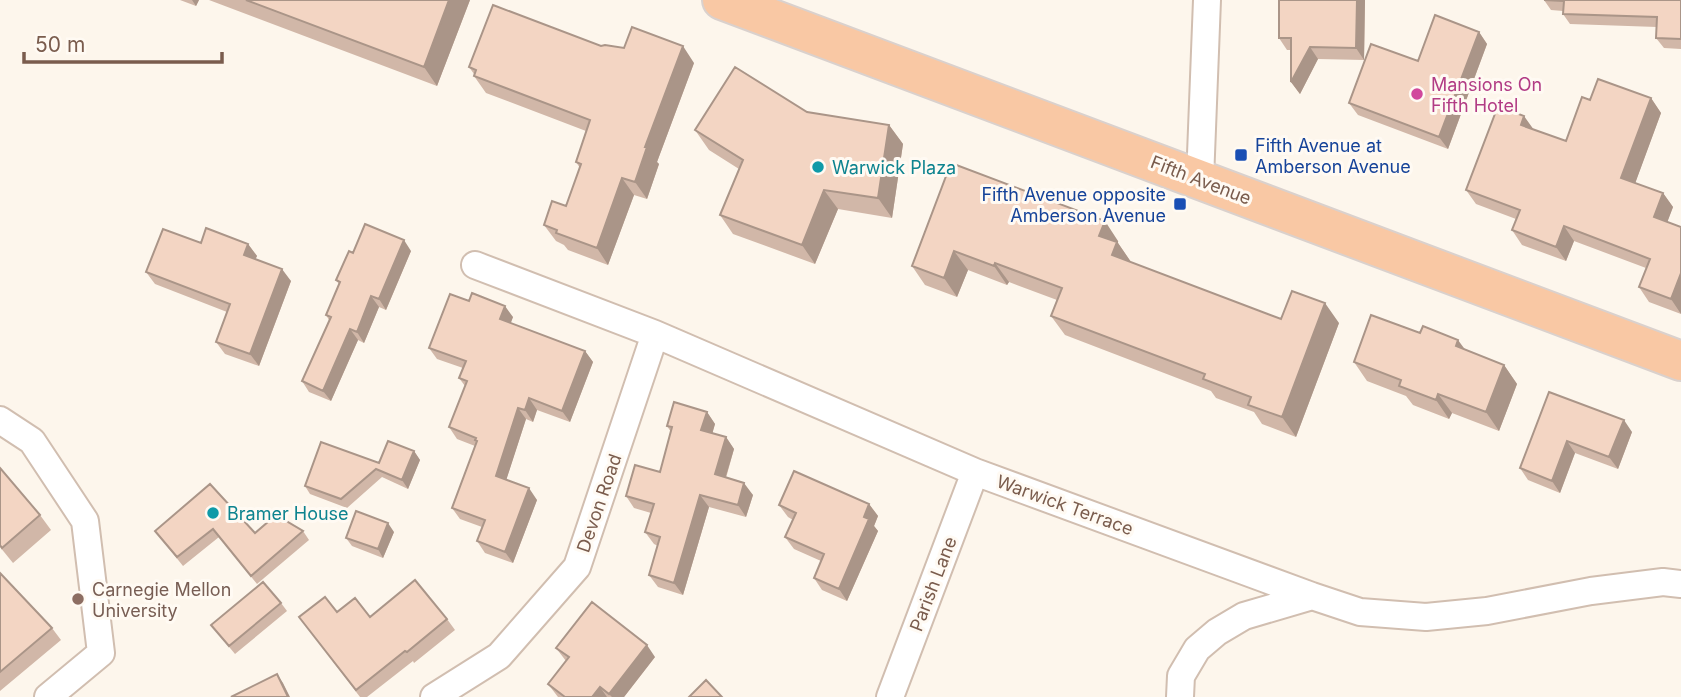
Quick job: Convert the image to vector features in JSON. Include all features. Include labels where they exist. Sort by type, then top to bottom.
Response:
[{"type":"highway","name":"Fifth Avenue","points":[[722,0],[1681,360]]},
{"type":"street","points":[[1200,180],[1207,0]]},
{"type":"street","name":"Warwick Terrace","points":[[475,265],[655,334],[975,472],[1360,612],[1426,617],[1487,611],[1615,587],[1663,582],[1681,584]]},
{"type":"street","name":"Devon Road","points":[[435,697],[499,656],[578,567],[655,334]]},
{"type":"street","points":[[0,419],[32,441],[85,521],[101,653],[48,697]]},
{"type":"street","name":"Parish Lane","points":[[890,697],[975,472]]},
{"type":"street","points":[[1180,697],[1181,676],[1197,649],[1217,632],[1244,616],[1312,596]]},
{"type":"building","points":[[246,0],[449,0],[424,67]]},
{"type":"building","points":[[1279,0],[1357,0],[1356,48],[1310,47],[1291,82],[1291,38],[1279,38]]},
{"type":"building","points":[[1544,0],[1681,0],[1681,39],[1656,38],[1657,17],[1563,14],[1564,1]]},
{"type":"building","points":[[493,5],[601,46],[624,48],[632,27],[683,46],[645,147],[635,182],[622,178],[597,248],[556,233],[557,230],[544,225],[552,201],[566,206],[581,164],[576,162],[590,120],[474,76],[476,70],[469,67]]},
{"type":"building","name":"Mansions On Fifth Hotel","points":[[1435,15],[1479,32],[1439,137],[1349,103],[1371,44],[1418,61]]},
{"type":"building","name":"Warwick Plaza","points":[[735,67],[807,112],[889,125],[878,198],[824,190],[802,245],[720,215],[743,160],[695,130]]},
{"type":"building","points":[[1598,79],[1651,98],[1621,178],[1663,193],[1654,217],[1681,227],[1681,273],[1671,299],[1639,287],[1650,259],[1564,226],[1556,247],[1512,230],[1520,210],[1466,190],[1498,106],[1524,116],[1521,125],[1566,141],[1582,97],[1590,100]]},
{"type":"building","points":[[951,163],[1105,221],[1099,236],[1117,242],[1112,255],[1281,319],[1292,291],[1325,303],[1282,417],[1248,405],[1251,397],[1203,379],[1205,374],[1051,316],[1062,288],[954,251],[944,278],[912,266]]},
{"type":"building","points":[[365,224],[404,240],[379,299],[371,296],[357,332],[350,329],[323,391],[302,381],[331,317],[326,315],[340,282],[336,280],[349,251],[353,253]]},
{"type":"building","points":[[206,228],[248,244],[244,255],[282,269],[250,354],[216,342],[230,304],[146,272],[163,229],[201,243]]},
{"type":"building","points":[[472,293],[505,306],[500,319],[585,351],[562,411],[529,398],[525,410],[518,408],[496,476],[529,488],[505,552],[477,541],[485,520],[452,508],[477,441],[476,438],[449,427],[467,381],[459,378],[466,361],[429,348],[450,294],[469,301]]},
{"type":"building","points":[[1371,315],[1420,333],[1423,326],[1458,340],[1456,346],[1504,365],[1486,412],[1438,394],[1436,400],[1399,386],[1401,380],[1354,362]]},
{"type":"building","points":[[1549,392],[1624,420],[1609,457],[1567,441],[1552,481],[1520,468]]},
{"type":"building","points":[[674,402],[707,412],[701,430],[726,437],[715,474],[744,483],[738,505],[700,495],[674,583],[649,575],[660,537],[645,532],[654,504],[626,496],[635,465],[660,472],[672,427],[667,426]]},
{"type":"building","points":[[388,441],[414,451],[402,480],[376,469],[341,499],[305,486],[321,442],[379,463]]},
{"type":"building","points":[[0,468],[40,515],[2,548],[0,545]]},
{"type":"building","points":[[794,471],[869,504],[864,517],[869,519],[839,589],[814,578],[824,554],[785,537],[796,513],[779,505]]},
{"type":"building","points":[[210,484],[255,533],[276,515],[303,531],[251,576],[213,529],[177,557],[155,531]]},
{"type":"building","points":[[356,511],[388,523],[378,549],[346,538]]},
{"type":"building","points":[[0,573],[52,628],[0,672]]},
{"type":"building","points":[[415,580],[447,619],[356,690],[299,617],[325,597],[337,612],[355,598],[370,617]]},
{"type":"building","points":[[263,582],[281,603],[229,646],[211,625]]},
{"type":"building","points":[[592,602],[647,645],[609,694],[600,687],[592,697],[565,697],[548,684],[569,657],[556,648]]},
{"type":"building","points":[[277,674],[288,697],[231,697]]},
{"type":"building","points":[[706,680],[722,697],[689,697]]},
{"type":"place","name":"Mansions On Fifth Hotel","points":[[1417,94]]},
{"type":"place","name":"Fifth Avenue at Amberson Avenue","points":[[1241,155]]},
{"type":"place","name":"Warwick Plaza","points":[[818,167]]},
{"type":"place","name":"Fifth Avenue opposite Amberson Avenue","points":[[1180,204]]},
{"type":"place","name":"Bramer House","points":[[213,513]]},
{"type":"place","name":"Carnegie Mellon University","points":[[78,599]]}]
